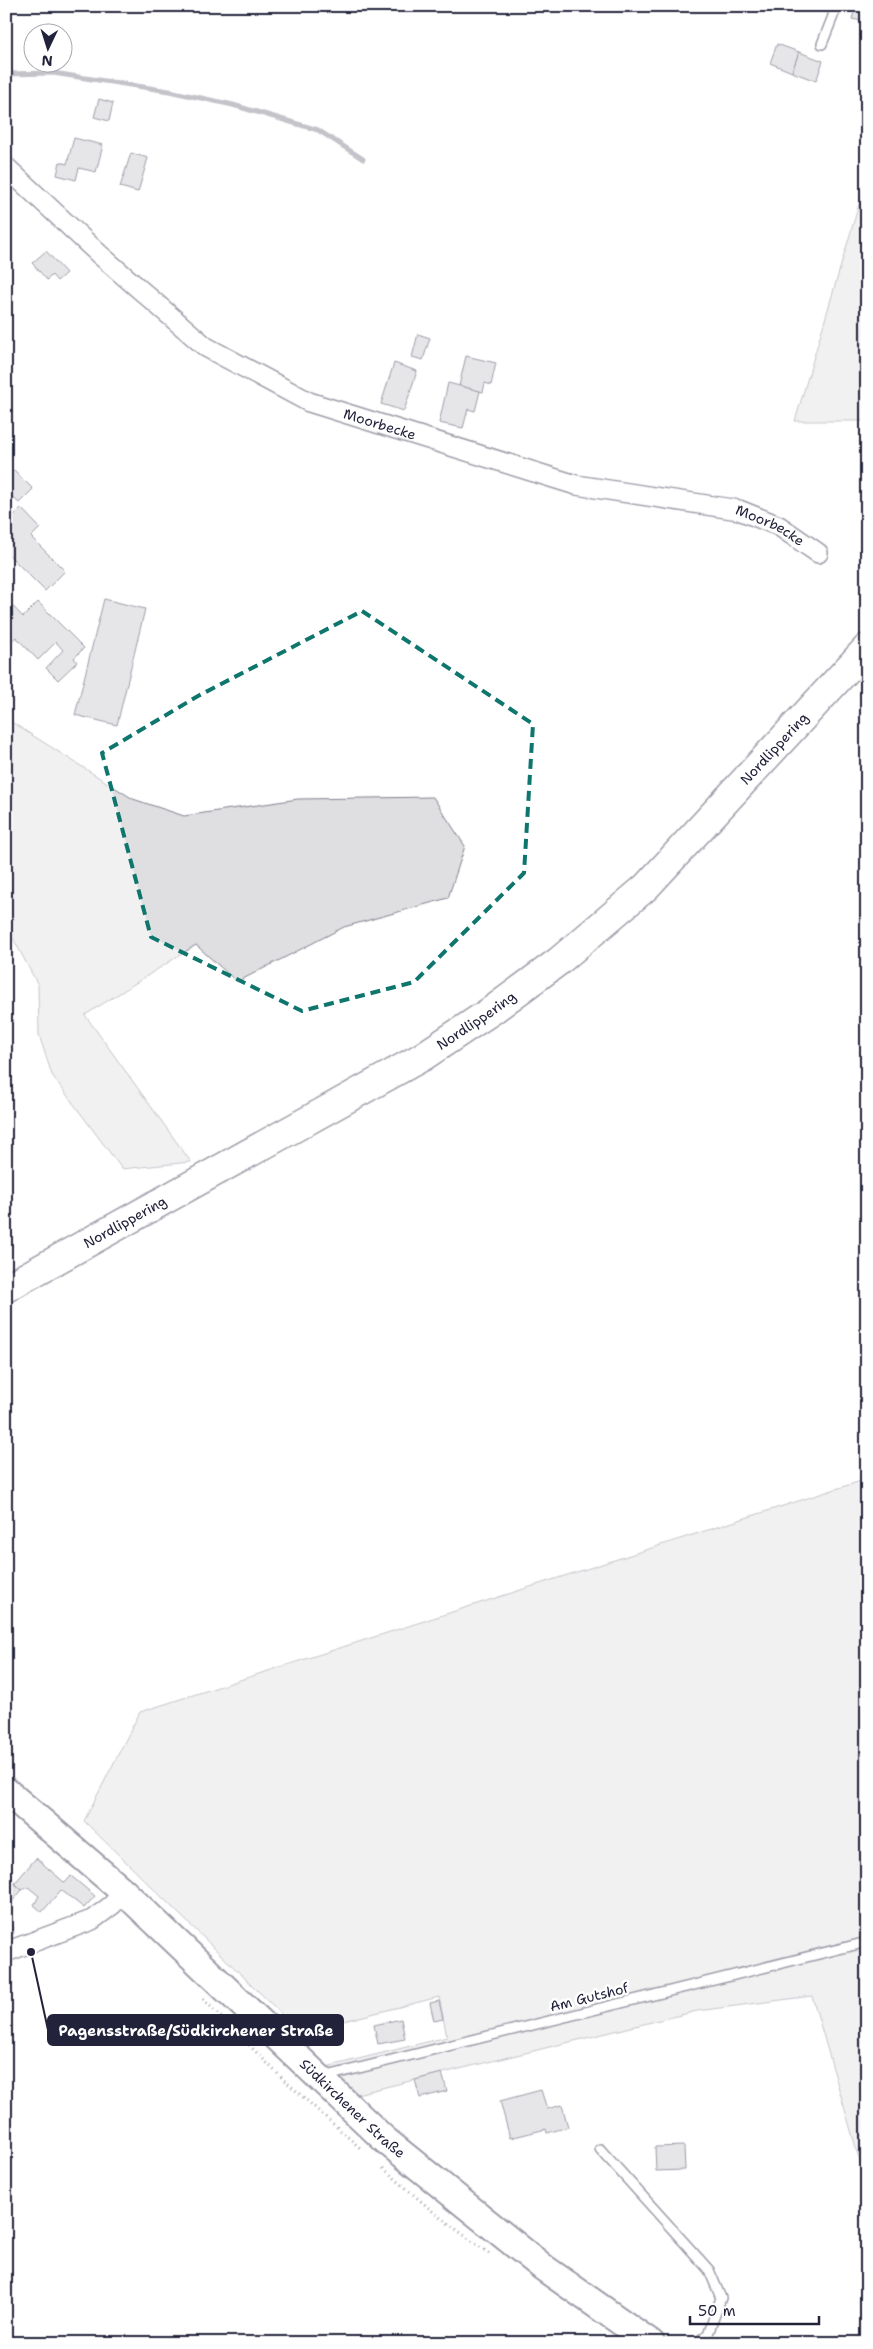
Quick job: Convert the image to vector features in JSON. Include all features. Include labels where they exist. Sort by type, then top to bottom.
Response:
[{"type":"main road","name":"Nordlippering","points":[[6,1288],[414,1062],[494,1009],[559,961],[646,887],[867,648]]},
{"type":"street","name":"Moorbecke","points":[[6,167],[99,254],[206,348],[309,402],[576,485],[739,510],[779,526],[818,553]]},
{"type":"street","name":"Südkirchener Straße","points":[[6,1791],[124,1892],[385,2140],[544,2268],[651,2343]]},
{"type":"street","points":[[6,1952],[92,1920],[112,1906],[124,1892]]},
{"type":"lane","points":[[822,44],[836,6]]},
{"type":"lane","name":"Am Gutshof","points":[[318,2078],[867,1942]]},
{"type":"lane","points":[[600,2149],[709,2270],[721,2298],[708,2334],[697,2343]]},
{"type":"highlighted area","points":[[362,611],[533,724],[524,873],[414,982],[302,1011],[151,937],[102,753],[198,696]]},
{"type":"shaded area","points":[[867,177],[867,421],[795,421]]},
{"type":"shaded area","points":[[6,715],[13,723],[133,799],[184,816],[298,799],[433,797],[465,846],[448,898],[344,927],[237,982],[196,945],[85,1015],[191,1162],[122,1169],[52,1075],[39,1035],[38,985],[6,925]]},
{"type":"shaded area","points":[[867,1479],[867,2186],[812,1996],[697,2011],[353,2095],[326,2067],[447,2037],[439,1997],[300,2032],[84,1821],[140,1712]]},
{"type":"building","points":[[810,6],[833,6],[830,14]]},
{"type":"building","points":[[856,6],[867,6],[867,22],[852,19]]},
{"type":"building","points":[[777,44],[799,52],[792,72],[770,63]]},
{"type":"building","points":[[799,52],[823,61],[816,81],[792,72]]},
{"type":"building","points":[[99,99],[113,103],[109,121],[94,117]]},
{"type":"building","points":[[74,138],[103,145],[96,172],[79,168],[76,180],[57,175],[60,162],[67,164]]},
{"type":"building","points":[[131,153],[148,158],[138,192],[120,187]]},
{"type":"building","points":[[46,251],[66,273],[57,281],[52,275],[47,280],[32,263]]},
{"type":"building","points":[[418,334],[430,338],[423,360],[412,357]]},
{"type":"building","points":[[466,356],[496,363],[491,385],[485,383],[483,392],[459,386]]},
{"type":"building","points":[[394,363],[417,371],[404,411],[381,404]]},
{"type":"building","points":[[448,383],[480,391],[475,411],[468,409],[463,428],[439,423]]},
{"type":"building","points":[[14,470],[33,489],[19,503],[6,491],[6,477]]},
{"type":"building","points":[[21,508],[40,528],[31,537],[65,571],[45,591],[6,552],[6,523]]},
{"type":"building","points":[[6,599],[23,617],[38,602],[84,648],[74,658],[77,662],[58,680],[46,668],[63,650],[56,642],[38,660],[16,637],[6,646]]},
{"type":"building","points":[[104,599],[145,609],[117,725],[75,715]]},
{"type":"building","points":[[36,1858],[65,1883],[71,1876],[95,1896],[84,1908],[61,1890],[42,1912],[34,1905],[39,1896],[28,1887],[22,1890],[15,1883]]},
{"type":"building","points":[[6,1876],[22,1890],[11,1903],[6,1899]]},
{"type":"building","points":[[6,1910],[14,1933],[6,1935]]},
{"type":"building","points":[[439,2001],[443,2019],[434,2021],[430,2003]]},
{"type":"building","points":[[401,2019],[405,2039],[378,2044],[374,2025]]},
{"type":"building","points":[[442,2073],[447,2091],[420,2098],[415,2080]]},
{"type":"building","points":[[541,2090],[547,2109],[562,2105],[568,2127],[547,2133],[546,2129],[510,2138],[500,2101]]},
{"type":"building","points":[[684,2146],[685,2170],[656,2171],[655,2147]]},
{"type":"waterway","points":[[6,74],[53,73],[169,91],[233,105],[318,130],[363,159]]},
{"type":"place","name":"Pagensstraße/Südkirchener Straße","points":[[31,1952]]}]
